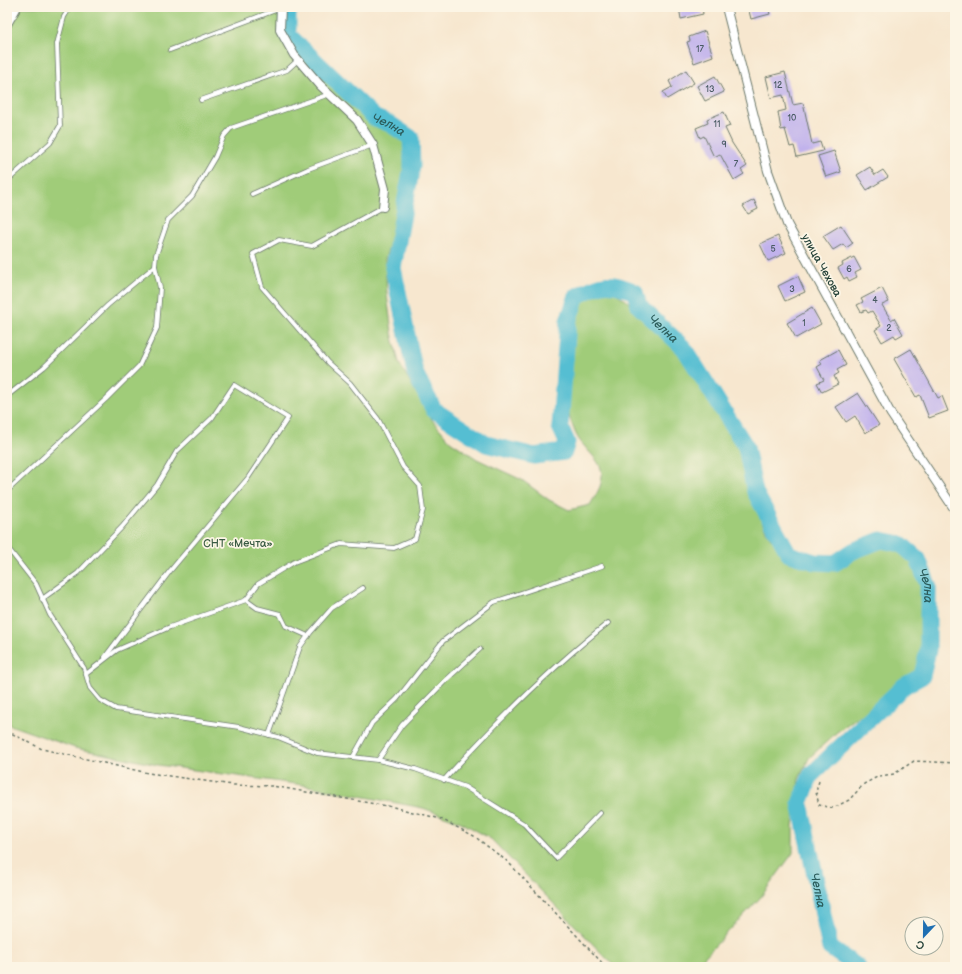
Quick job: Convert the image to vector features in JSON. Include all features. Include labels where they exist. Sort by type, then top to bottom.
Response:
[{"type":"street","points":[[7,24],[17,7]]},
{"type":"street","points":[[281,7],[280,30],[299,60],[330,94],[357,120],[373,145],[385,189],[383,207]]},
{"type":"street","name":"улица Чехова","points":[[726,7],[768,171],[787,224],[891,414],[955,510]]},
{"type":"lane","points":[[7,181],[50,143],[60,126],[57,44],[64,17],[70,7]]},
{"type":"lane","points":[[170,50],[281,7]]},
{"type":"lane","points":[[201,100],[287,70],[299,60]]},
{"type":"lane","points":[[7,491],[106,399],[139,366],[157,328],[160,288],[155,266],[156,255],[168,220],[192,196],[215,157],[224,136],[231,128],[330,94]]},
{"type":"lane","points":[[252,194],[308,169],[373,145]]},
{"type":"lane","points":[[105,657],[170,626],[246,600],[258,584],[294,562],[341,544],[394,548],[415,539],[423,510],[420,486],[403,467],[378,419],[350,383],[328,363],[262,287],[253,254],[279,240],[312,246],[383,207]]},
{"type":"lane","points":[[7,396],[44,367],[108,305],[155,266]]},
{"type":"lane","points":[[42,599],[78,573],[122,527],[156,485],[177,451],[212,418],[234,385],[288,418],[248,478],[170,571],[105,657],[86,674]]},
{"type":"lane","points":[[7,548],[36,584],[50,615],[84,668],[90,688],[100,700],[116,709],[238,727],[269,735],[317,754],[378,760],[415,769],[465,787],[524,824],[556,858],[600,812]]},
{"type":"lane","points":[[353,757],[372,723],[397,699],[443,641],[494,602],[602,566]]},
{"type":"lane","points":[[269,735],[300,648],[308,636],[332,608],[363,588]]},
{"type":"lane","points":[[246,600],[257,608],[280,614],[286,626],[308,636]]},
{"type":"lane","points":[[444,780],[484,736],[571,652],[608,623]]},
{"type":"lane","points":[[378,760],[402,725],[444,682],[480,649]]},
{"type":"path","points":[[7,732],[42,749],[148,773],[233,785],[272,786],[393,807],[441,819],[474,836],[508,862],[606,967]]},
{"type":"path","points":[[819,781],[816,792],[819,805],[832,808],[849,800],[864,784],[879,776],[894,774],[914,761],[955,763]]},
{"type":"green space","name":"СНТ «Мечта»","points":[[7,7],[291,7],[290,24],[296,41],[318,63],[368,104],[409,143],[413,154],[411,176],[385,259],[387,295],[392,333],[399,363],[433,421],[450,441],[477,459],[522,480],[549,500],[569,510],[590,505],[600,487],[602,471],[600,466],[577,437],[563,396],[559,364],[567,314],[572,300],[581,290],[602,286],[617,294],[651,320],[669,338],[701,378],[737,446],[750,479],[762,522],[773,541],[780,547],[791,552],[829,559],[839,556],[862,541],[876,538],[895,542],[904,547],[911,555],[916,563],[922,584],[927,632],[926,661],[920,676],[908,677],[898,683],[885,698],[870,711],[856,718],[837,732],[809,758],[799,779],[793,826],[793,853],[760,898],[695,967],[615,967],[491,839],[461,822],[423,808],[303,785],[158,765],[75,748],[7,724]]},
{"type":"building","points":[[679,7],[702,7],[703,14],[681,19]]},
{"type":"building","points":[[748,7],[768,7],[770,14],[751,19]]},
{"type":"building","points":[[705,31],[713,56],[694,63],[687,42],[690,41],[689,37]]},
{"type":"building","points":[[686,70],[694,83],[667,99],[663,92],[672,87],[669,81]]},
{"type":"building","points":[[785,72],[793,105],[803,103],[812,144],[820,142],[823,151],[797,157],[794,146],[790,147],[785,129],[781,130],[778,112],[786,110],[783,95],[771,98],[766,77]]},
{"type":"building","points":[[715,76],[724,92],[705,101],[697,86]]},
{"type":"building","points":[[724,112],[730,126],[725,128],[732,143],[747,166],[741,170],[744,174],[734,180],[720,154],[714,157],[704,136],[700,138],[696,128],[708,123],[707,119]]},
{"type":"building","points":[[834,151],[841,172],[826,177],[818,156]]},
{"type":"building","points":[[870,167],[875,175],[883,170],[888,177],[867,190],[857,175]]},
{"type":"building","points":[[754,200],[758,209],[748,214],[743,206]]},
{"type":"building","points":[[841,225],[853,243],[846,248],[843,244],[833,250],[823,236]]},
{"type":"building","points":[[778,236],[786,253],[768,261],[760,244]]},
{"type":"building","points":[[854,257],[861,270],[855,273],[857,277],[849,281],[847,277],[844,279],[838,268],[843,265],[842,263]]},
{"type":"building","points":[[798,276],[805,292],[785,301],[778,286]]},
{"type":"building","points":[[882,288],[889,302],[882,305],[891,320],[894,318],[903,334],[896,338],[894,335],[882,342],[875,330],[881,326],[872,311],[868,313],[866,310],[861,312],[857,305],[863,302],[861,299]]},
{"type":"building","points":[[812,308],[821,324],[796,338],[787,323]]},
{"type":"building","points":[[911,349],[938,398],[942,396],[948,411],[929,418],[920,395],[916,397],[894,359]]},
{"type":"building","points":[[838,350],[846,365],[837,370],[839,373],[834,376],[838,384],[822,392],[817,383],[824,380],[817,367],[822,364],[820,360]]},
{"type":"building","points":[[858,393],[879,425],[865,433],[855,416],[846,422],[836,407]]},
{"type":"waterway","name":"Челна","points":[[292,7],[288,11],[288,35],[375,118],[390,124],[411,138],[412,166],[393,268],[415,373],[434,410],[486,444],[534,456],[564,452],[567,442],[560,427],[568,321],[577,296],[593,288],[605,285],[626,288],[635,292],[639,306],[684,348],[746,447],[755,492],[789,554],[815,562],[835,563],[853,551],[881,540],[901,544],[918,559],[928,585],[928,650],[922,676],[904,686],[811,775],[800,803],[830,948],[858,967]]}]
